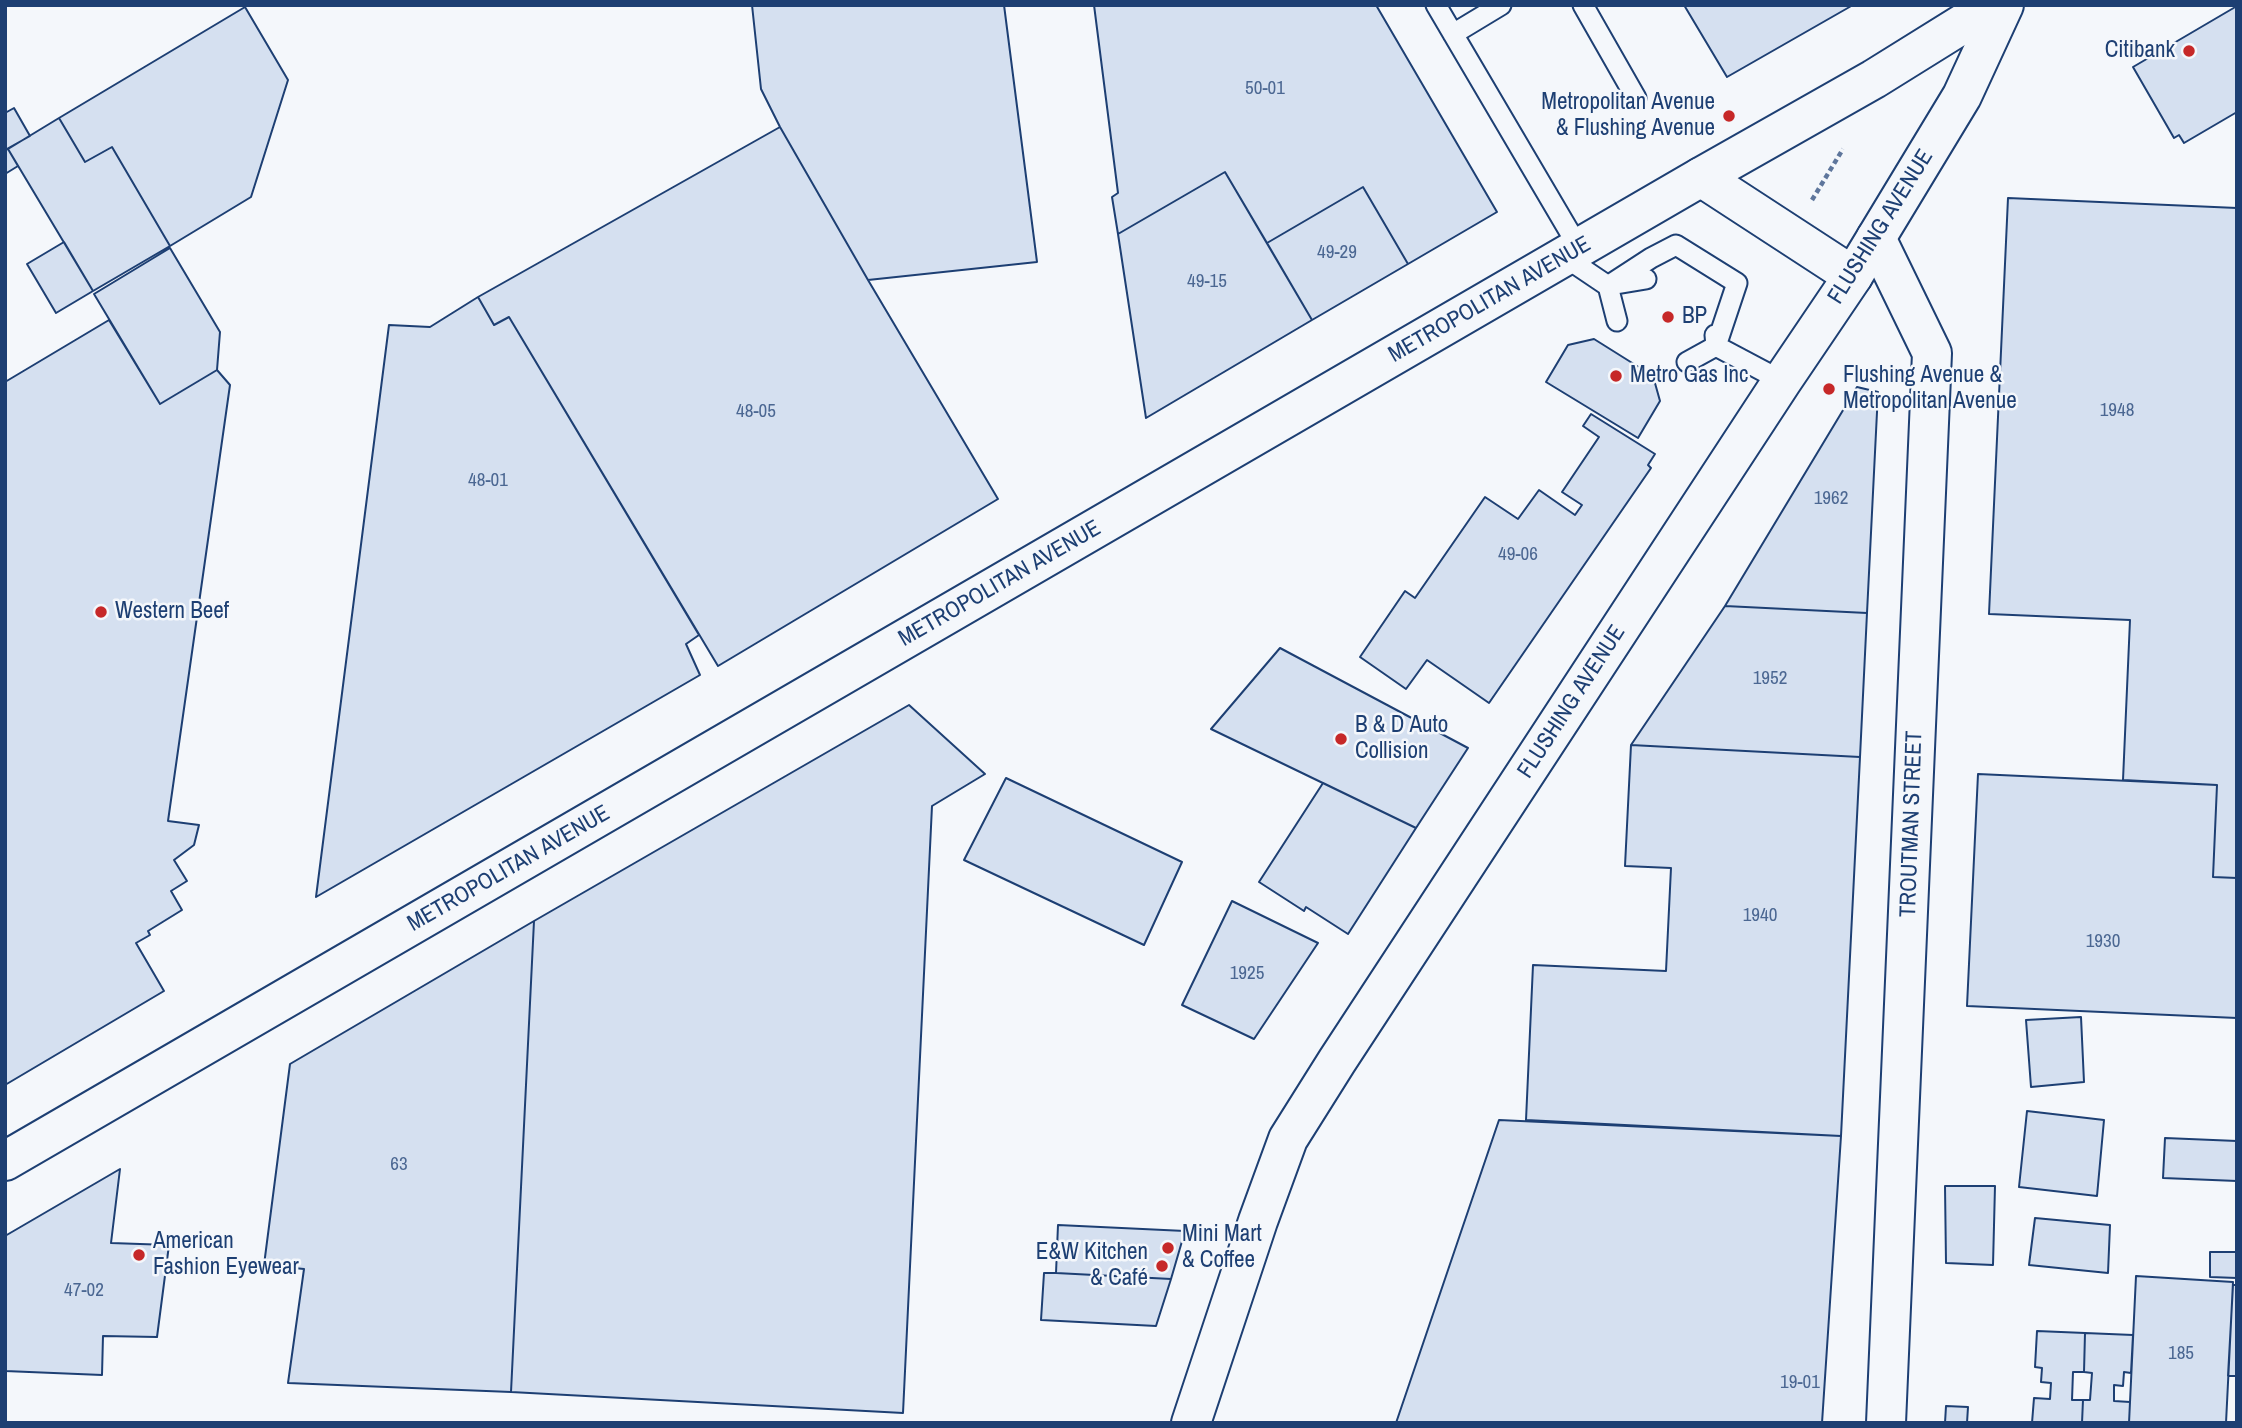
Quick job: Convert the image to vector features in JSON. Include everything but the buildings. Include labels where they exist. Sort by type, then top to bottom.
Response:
[{"type":"main road","name":"METROPOLITAN AVENUE","points":[[5,1161],[1874,79],[1993,5]]},
{"type":"main road","name":"FLUSHING AVENUE","points":[[1191,1423],[1288,1139],[1853,276],[1962,96],[2004,5]]},
{"type":"main road","points":[[1701,177],[1853,276]]},
{"type":"main road","name":"TROUTMAN STREET","points":[[1876,238],[1932,353],[1886,1423]]},
{"type":"lane","points":[[1436,5],[1572,252],[1608,286],[1617,321]]},
{"type":"lane","points":[[1453,34],[1501,5]]},
{"type":"lane","points":[[1583,5],[1636,99]]},
{"type":"lane","points":[[1608,286],[1676,245],[1737,283],[1716,346],[1687,362]]},
{"type":"lane","points":[[1608,286],[1647,279]]},
{"type":"lane","points":[[1714,318],[1716,346]]},
{"type":"lane","points":[[1716,346],[1782,381]]},
{"type":"path","points":[[1809,204],[1843,149]]},
{"type":"place","name":"Citibank","points":[[2189,51]]},
{"type":"place","name":"Metropolitan Avenue & Flushing Avenue","points":[[1729,116]]},
{"type":"place","name":"BP","points":[[1668,317]]},
{"type":"place","name":"Metro Gas Inc","points":[[1616,376]]},
{"type":"place","name":"Flushing Avenue & Metropolitan Avenue","points":[[1829,389]]},
{"type":"place","name":"Western Beef","points":[[101,612]]},
{"type":"place","name":"B & D Auto Collision","points":[[1341,739]]},
{"type":"place","name":"Mini Mart & Coffee","points":[[1168,1248]]},
{"type":"place","name":"American Fashion Eyewear","points":[[139,1255]]},
{"type":"place","name":"E&W Kitchen & Café","points":[[1162,1266]]}]
